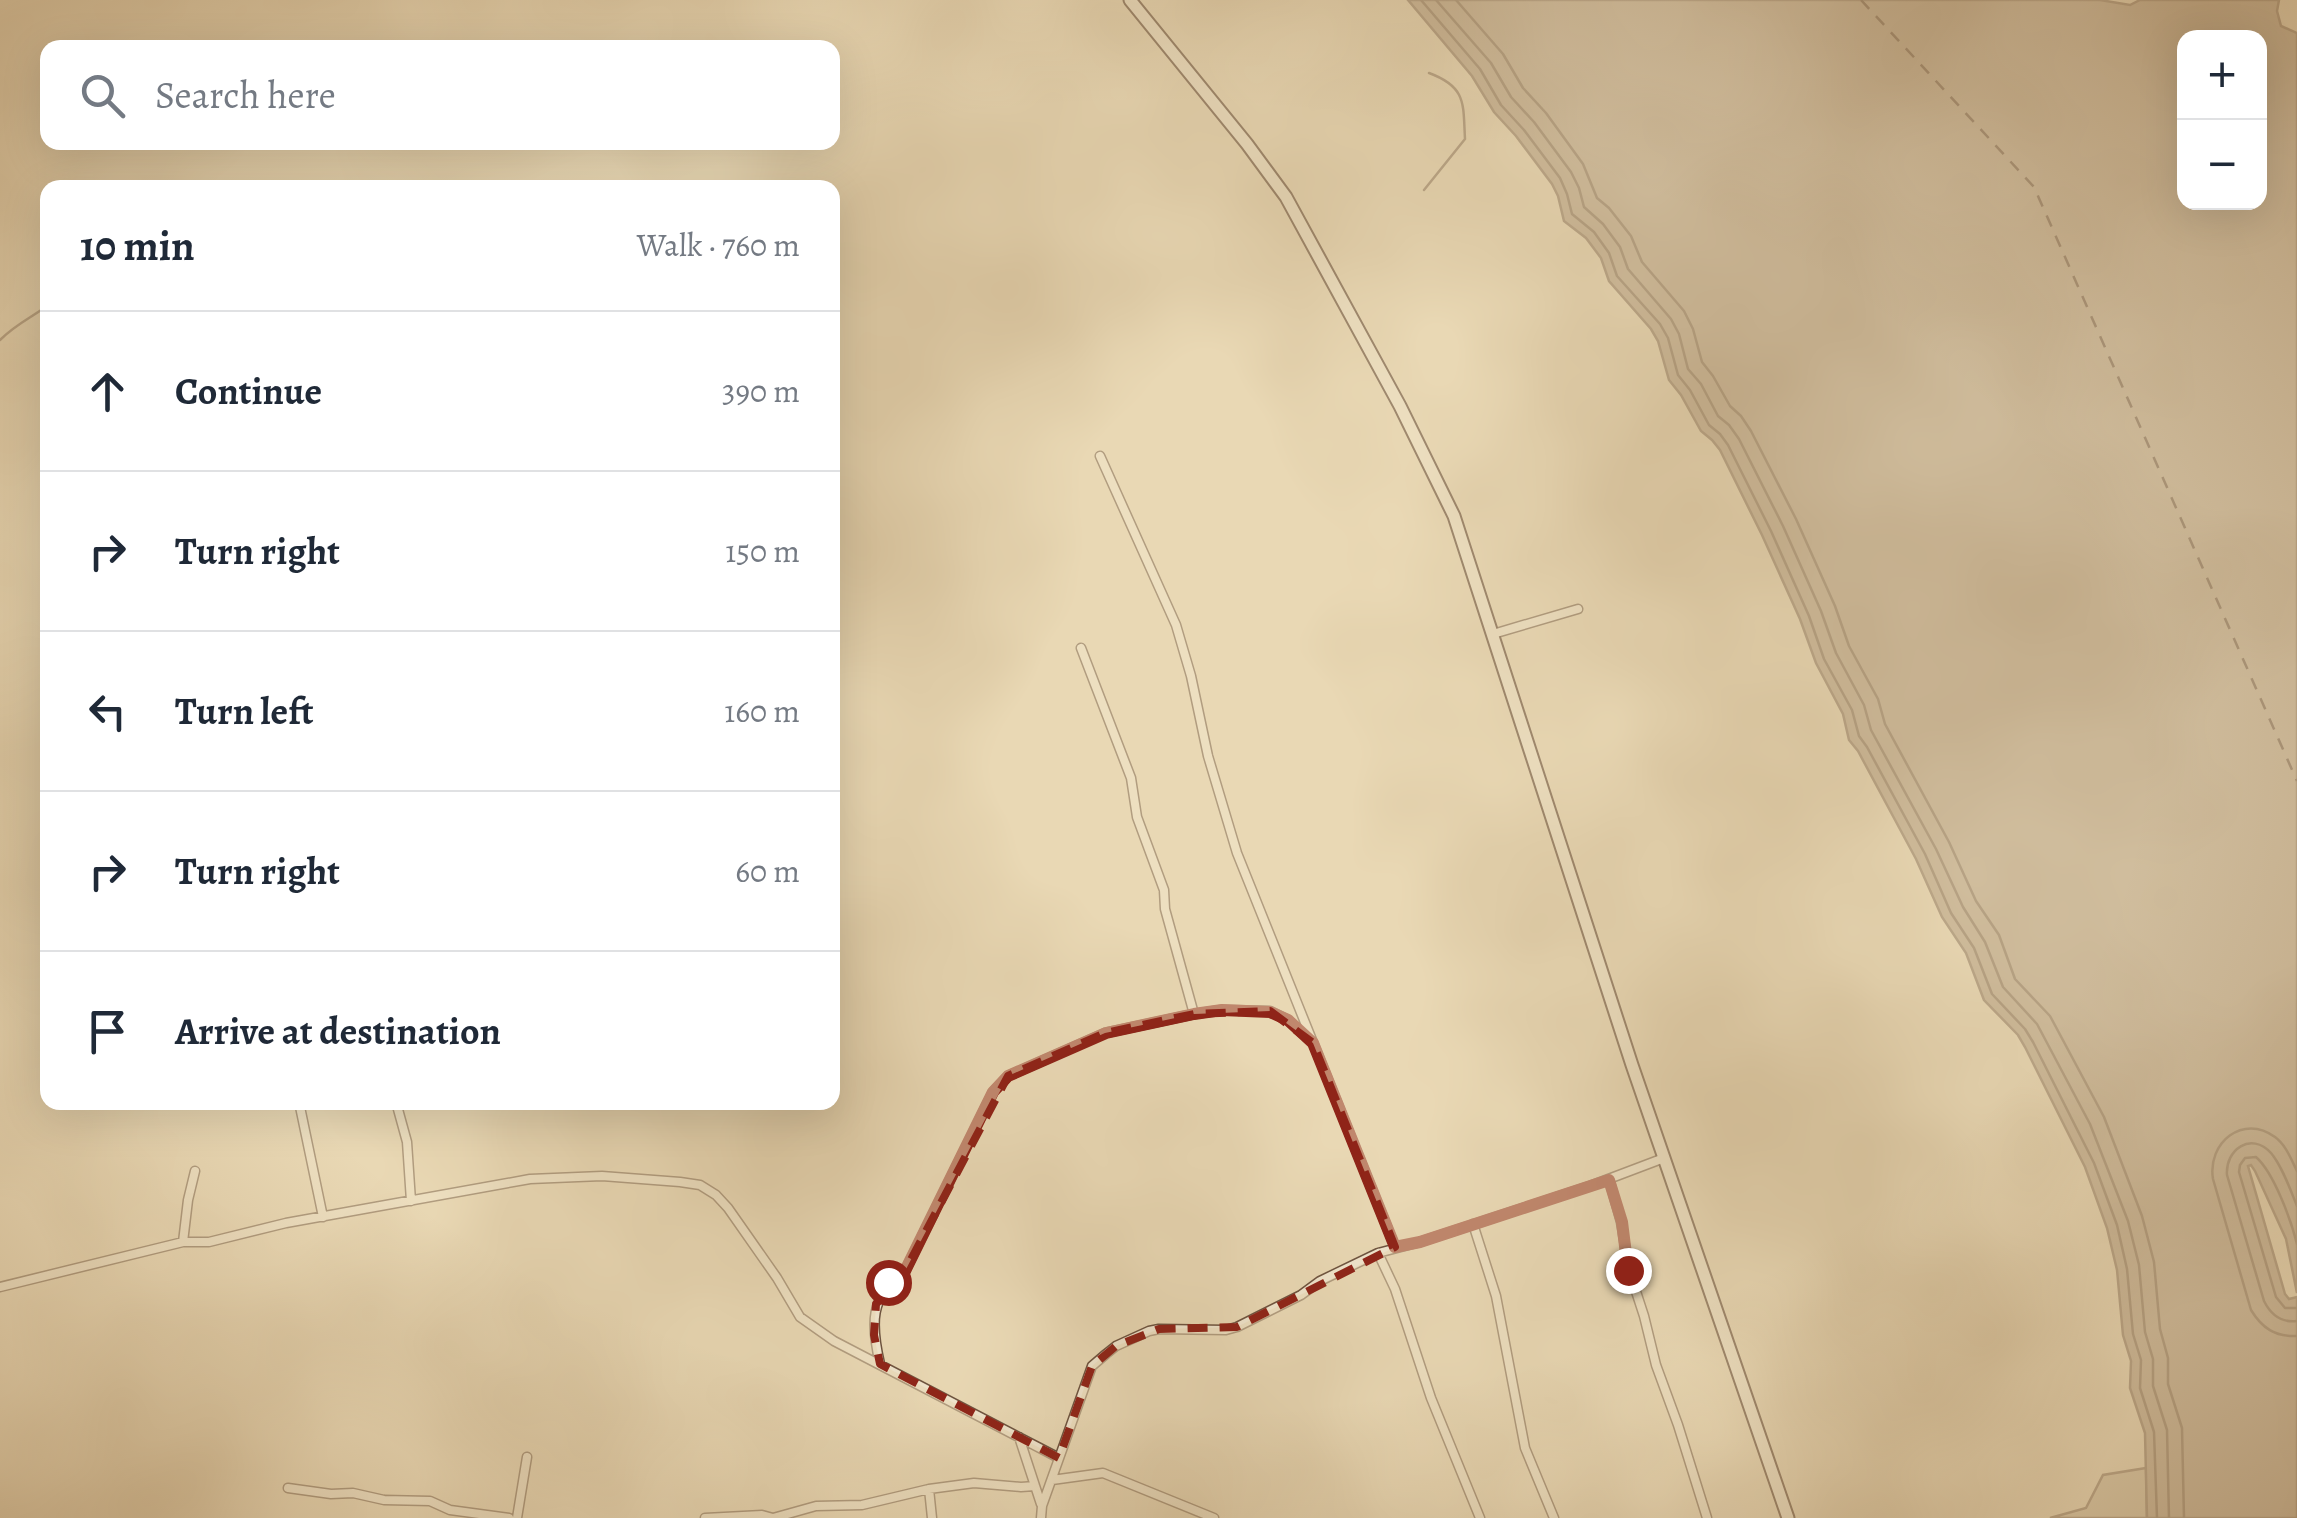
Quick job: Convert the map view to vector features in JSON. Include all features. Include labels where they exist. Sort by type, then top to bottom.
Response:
[{"type":"street","points":[[1130,0],[1286,197],[1400,406],[1454,516],[1524,739],[1788,1518]]},
{"type":"street","points":[[1100,456],[1176,625],[1191,676],[1200,728],[1237,853],[1395,1247]]},
{"type":"street","points":[[1493,634],[1578,609]]},
{"type":"street","points":[[1081,648],[1131,778],[1137,817],[1164,890],[1194,1014]]},
{"type":"street","points":[[880,1364],[874,1335],[876,1304],[888,1282],[905,1271],[993,1092],[1008,1076],[1106,1033],[1222,1010],[1270,1012],[1288,1020],[1313,1043]]},
{"type":"street","points":[[301,1110],[324,1217]]},
{"type":"street","points":[[398,1110],[407,1142],[412,1201]]},
{"type":"street","points":[[1041,1518],[1092,1366],[1116,1346],[1137,1334],[1159,1329],[1237,1328],[1378,1253],[1609,1180],[1664,1158]]},
{"type":"street","points":[[182,1242],[195,1171]]},
{"type":"street","points":[[0,1288],[182,1242],[210,1242],[530,1179],[602,1176],[700,1185],[728,1208],[800,1317],[834,1341],[1059,1458]]},
{"type":"street","points":[[1609,1180],[1622,1222],[1628,1270],[1707,1518]]},
{"type":"street","points":[[1473,1224],[1496,1296],[1522,1437],[1554,1518]]},
{"type":"street","points":[[1378,1253],[1480,1518]]},
{"type":"street","points":[[1020,1437],[1042,1506]]},
{"type":"street","points":[[518,1518],[527,1457]]},
{"type":"street","points":[[1052,1480],[1103,1473],[1214,1518]]},
{"type":"street","points":[[705,1518],[773,1518],[816,1506],[862,1505],[978,1482],[1035,1486]]},
{"type":"street","points":[[288,1488],[353,1493],[384,1500],[430,1501],[450,1510],[509,1518]]},
{"type":"street","points":[[928,1489],[932,1518]]},
{"type":"highlighted area","points":[[1270,1011],[1313,1043],[1395,1247],[1237,1327],[1159,1329],[1116,1346],[1092,1366],[1059,1458],[880,1364],[874,1335],[876,1304],[905,1271],[1008,1076],[1105,1033],[1194,1014]]},
{"type":"shaded area","points":[[2146,1468],[2147,1518],[2050,1518],[2086,1508],[2103,1475]]},
{"type":"water","points":[[1408,0],[2100,0],[2130,5],[2140,0],[2279,0],[2281,26],[2297,33],[2297,1293],[2286,1239],[2255,1171],[2248,1166],[2285,1294],[2289,1299],[2297,1297],[2297,1518],[2147,1518],[2145,1433],[2130,1388],[2131,1361],[2123,1335],[2117,1270],[2085,1167],[2018,1035],[1984,1000],[1966,953],[1942,917],[1916,859],[1849,740],[1843,714],[1720,450],[1701,431],[1669,380],[1651,329],[1609,281],[1601,258],[1586,238],[1564,221],[1552,184],[1494,112],[1472,76]]},
{"type":"waterway","points":[[1424,190],[1465,139],[1463,106],[1457,91],[1429,73]]},
{"type":"waterway","points":[[0,340],[40,311]]},
{"type":"ferry route","points":[[1861,0],[2034,187],[2297,781]]},
{"type":"route","points":[[888,1282],[905,1271],[993,1092],[1008,1076],[1106,1033],[1222,1010],[1270,1012],[1288,1020],[1313,1043],[1395,1247],[1609,1180],[1622,1222],[1628,1270]]}]
